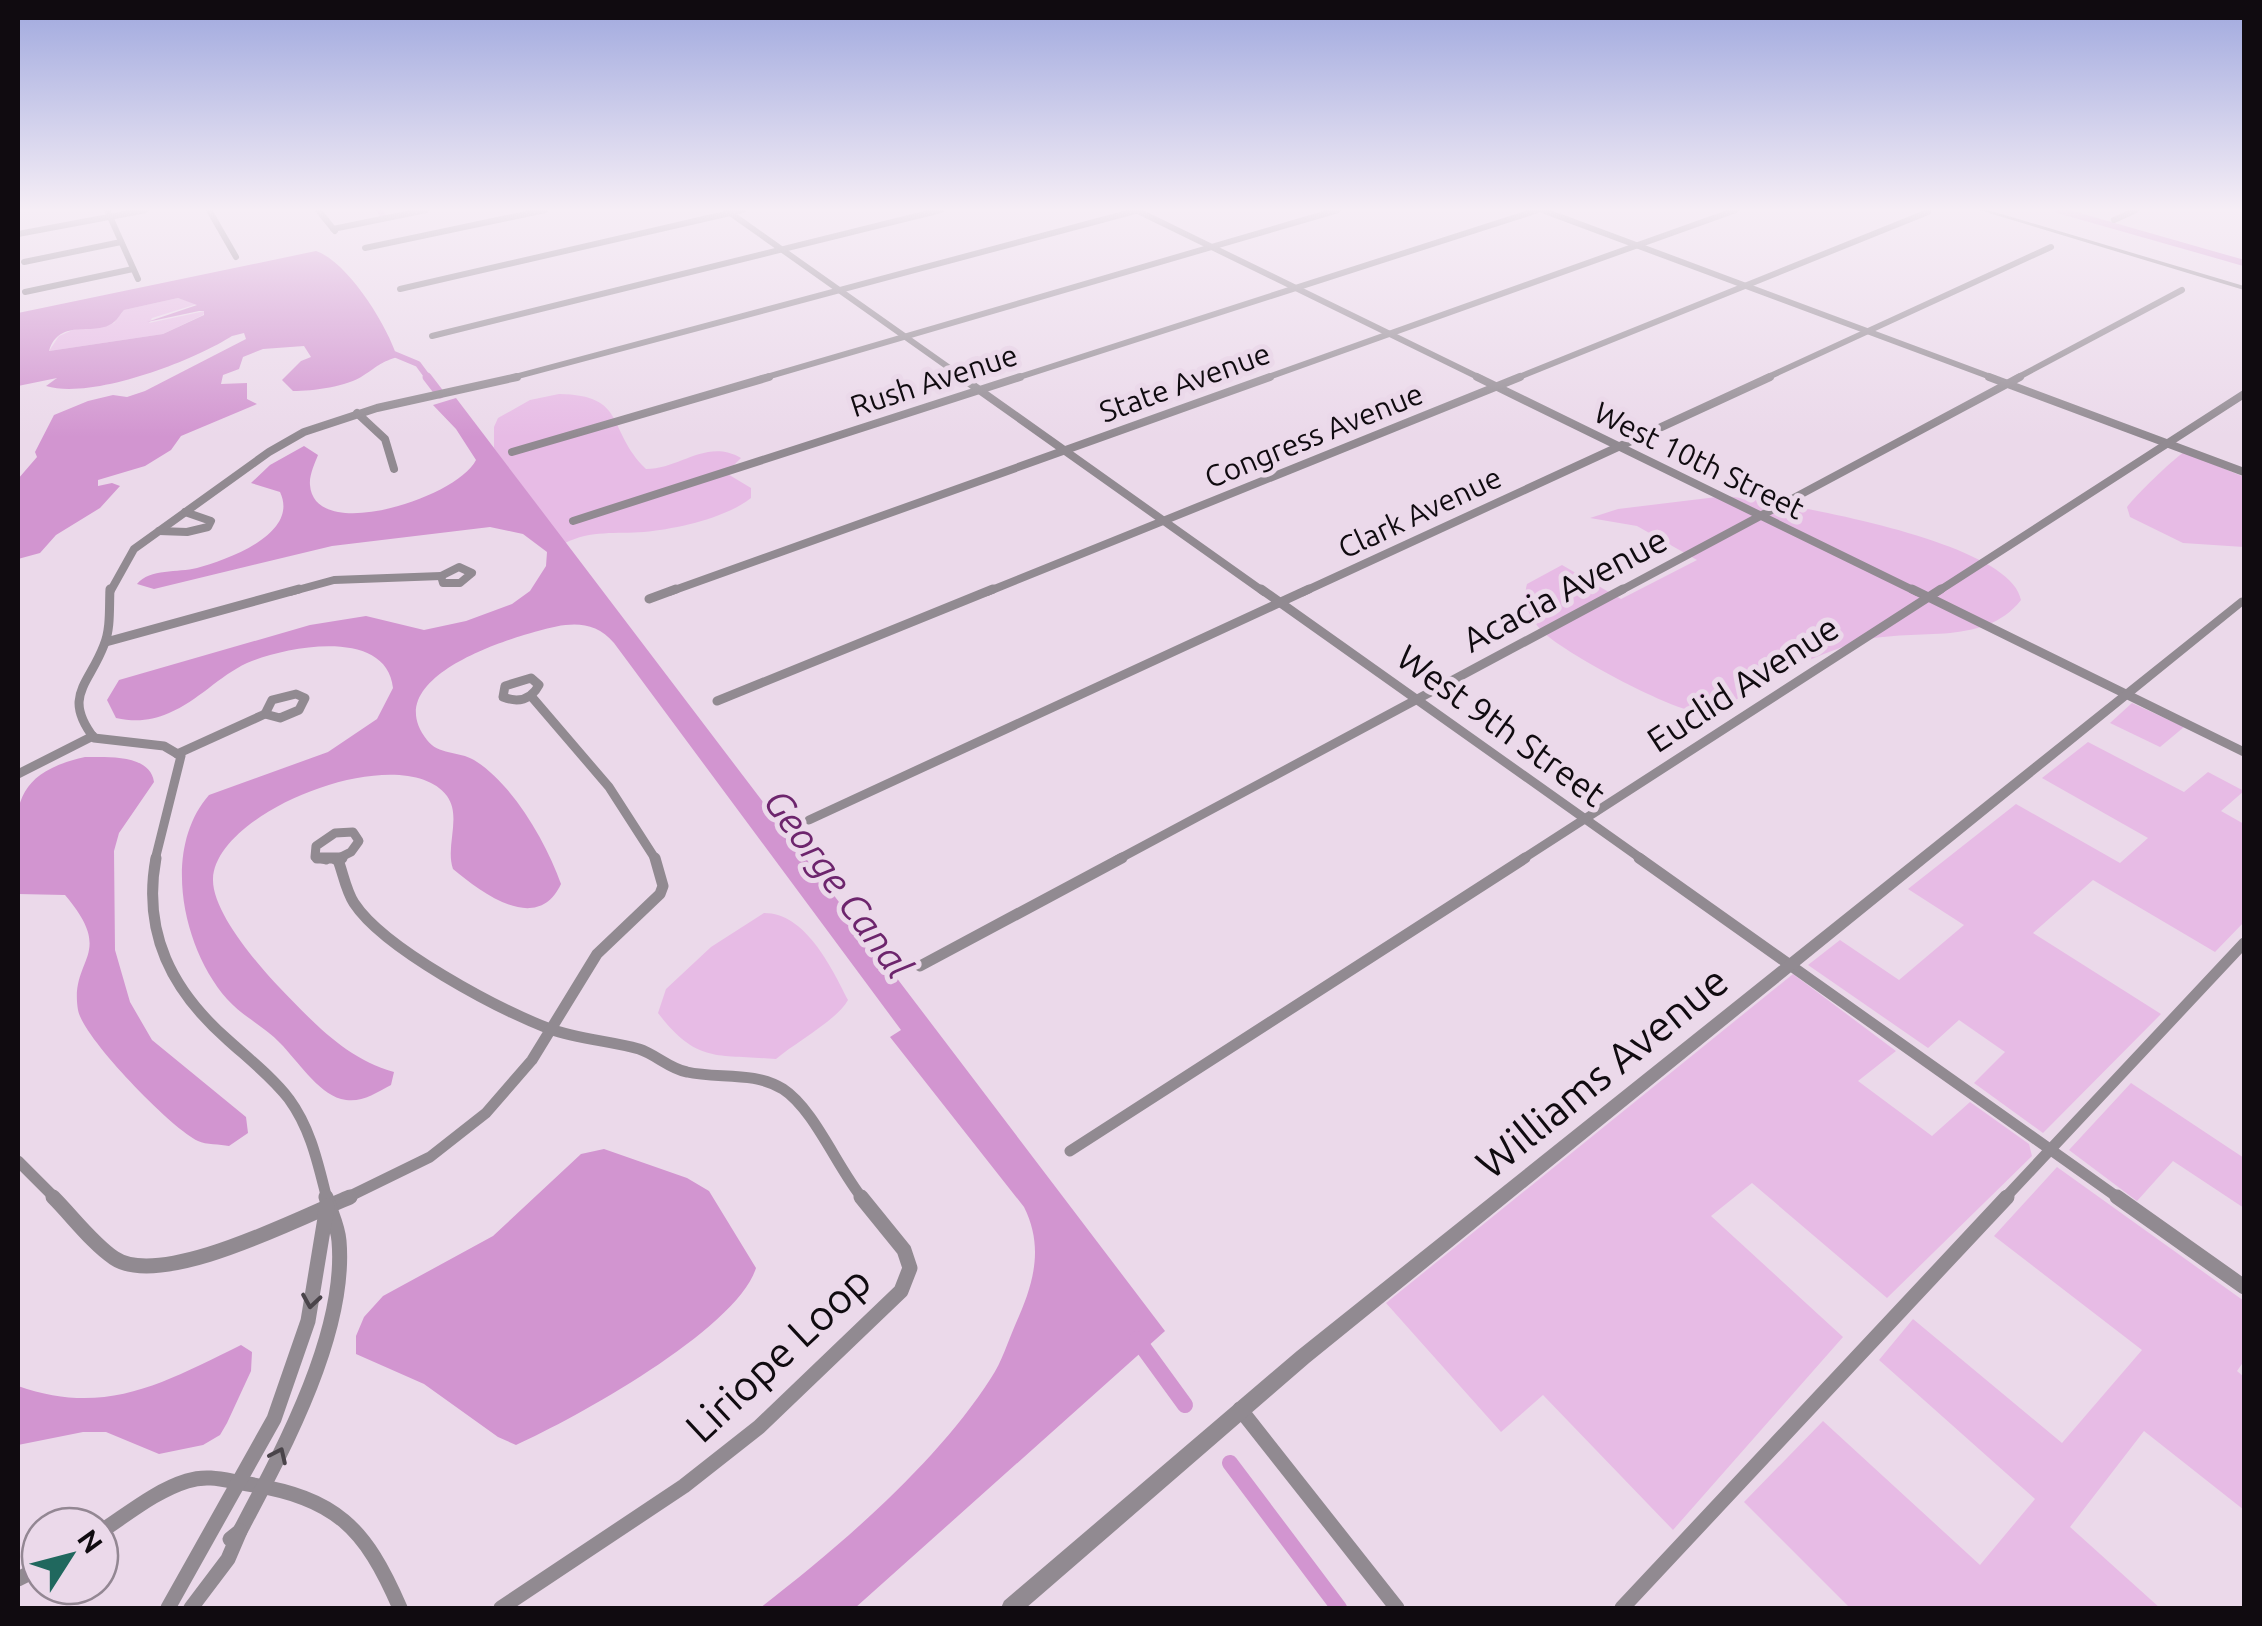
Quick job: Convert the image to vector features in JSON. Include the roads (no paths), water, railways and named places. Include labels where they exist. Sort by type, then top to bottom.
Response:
[{"type":"street","points":[[26,292],[54,286]]},
{"type":"street","points":[[400,289],[413,286]]},
{"type":"street","points":[[432,336],[636,286]]},
{"type":"street","name":"West 9th Street","points":[[834,286],[2244,1286]]},
{"type":"street","points":[[93,736],[82,722],[77,705],[81,688],[106,642],[110,588],[134,549],[268,452],[304,432],[358,414],[464,392],[855,286]]},
{"type":"street","points":[[512,452],[1079,286]]},
{"type":"street","name":"West 10th Street","points":[[1290,286],[2244,752]]},
{"type":"street","name":"Rush Avenue","points":[[573,521],[1301,286]]},
{"type":"street","name":"State Avenue","points":[[650,599],[1523,286]]},
{"type":"street","points":[[1746,286],[2244,472]]},
{"type":"street","name":"Congress Avenue","points":[[717,701],[1746,286]]},
{"type":"street","name":"Clark Avenue","points":[[808,820],[1967,286]]},
{"type":"street","name":"Acacia Avenue","points":[[920,966],[2182,290]]},
{"type":"street","name":"Euclid Avenue","points":[[1070,1151],[2244,394]]},
{"type":"street","points":[[358,414],[385,439],[394,469]]},
{"type":"street","points":[[159,531],[187,532],[208,527],[211,521],[185,512]]},
{"type":"street","points":[[106,642],[334,580],[441,576]]},
{"type":"street","name":"Williams Avenue","points":[[1011,1608],[1240,1409],[2244,600]]},
{"type":"street","points":[[18,1160],[100,1246],[115,1259],[134,1266],[184,1263],[420,1163],[462,1135],[530,1067],[584,974],[613,935],[659,901],[663,878],[631,818],[600,772],[531,696]]},
{"type":"street","points":[[177,754],[264,714]]},
{"type":"street","points":[[18,774],[93,736],[164,746],[181,756],[178,788],[155,859],[152,918],[168,968],[202,1020],[280,1088],[308,1133],[340,1240],[335,1289],[320,1350],[265,1486],[194,1604],[172,1602],[274,1419],[308,1321],[328,1205]]},
{"type":"street","points":[[338,860],[353,902],[390,942],[412,958],[553,1030]]},
{"type":"street","points":[[1622,1608],[2244,943]]},
{"type":"street","name":"Liriope Loop","points":[[501,1608],[684,1486],[760,1427],[900,1291],[910,1268],[904,1250],[842,1174],[802,1108],[786,1091],[756,1080],[684,1072],[642,1050],[553,1030]]},
{"type":"street","points":[[1240,1409],[1397,1608]]},
{"type":"street","points":[[120,1519],[175,1485],[204,1476],[311,1497],[356,1525],[382,1563],[400,1608]]},
{"type":"waterway","name":"George Canal","points":[[394,354],[418,364],[429,379]]},
{"type":"waterway","name":"George Canal","points":[[427,377],[440,394]]},
{"type":"waterway","name":"George Canal","points":[[1137,1339],[1185,1405]]},
{"type":"waterway","name":"George Canal","points":[[1230,1463],[1339,1608]]}]
